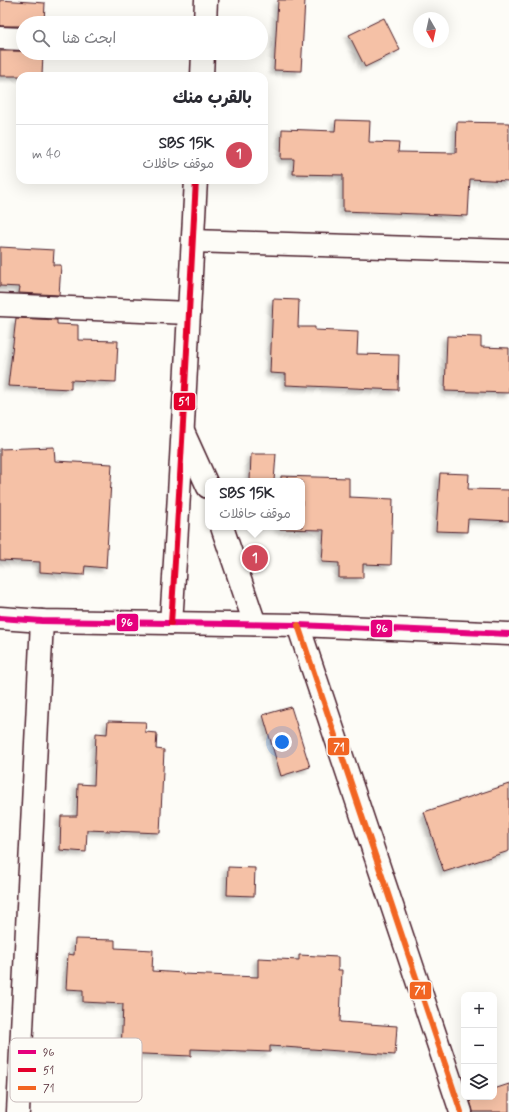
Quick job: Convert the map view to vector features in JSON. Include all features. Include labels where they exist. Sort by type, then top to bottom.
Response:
[{"type":"street","points":[[205,16],[206,0]]},
{"type":"street","points":[[0,38],[16,39]]},
{"type":"street","points":[[202,72],[203,60]]},
{"type":"street","points":[[171,623],[180,497],[182,429],[196,184]]},
{"type":"street","points":[[193,241],[509,251]]},
{"type":"street","points":[[0,305],[189,313]]},
{"type":"street","points":[[182,429],[205,480]]},
{"type":"street","points":[[223,530],[255,624]]},
{"type":"street","points":[[0,618],[42,621],[298,625],[509,634]]},
{"type":"street","points":[[22,1038],[42,621]]},
{"type":"street","points":[[298,625],[460,1112]]},
{"type":"street","points":[[18,1102],[18,1112]]},
{"type":"building","points":[[0,0],[45,3],[44,16],[16,16],[16,26],[0,26]]},
{"type":"building","points":[[278,0],[305,0],[301,71],[274,70]]},
{"type":"building","points":[[384,18],[400,50],[365,67],[349,35]]},
{"type":"building","points":[[0,51],[16,51],[16,60],[43,60],[42,72],[16,72],[16,76],[0,76]]},
{"type":"building","points":[[336,120],[370,121],[369,142],[399,143],[398,152],[456,153],[457,122],[509,123],[509,181],[470,179],[468,216],[343,211],[343,175],[293,174],[294,159],[281,159],[282,129],[335,131]]},
{"type":"building","points":[[0,247],[54,250],[53,265],[61,265],[59,295],[19,293],[20,287],[0,286]]},
{"type":"building","points":[[273,299],[299,300],[298,327],[315,327],[315,330],[358,332],[357,354],[399,355],[398,390],[286,385],[286,374],[270,373]]},
{"type":"building","points":[[16,318],[57,320],[57,324],[78,325],[78,340],[118,341],[116,382],[71,380],[71,389],[8,386]]},
{"type":"building","points":[[447,336],[481,337],[481,347],[509,348],[509,393],[445,391]]},
{"type":"building","points":[[54,447],[55,461],[112,464],[106,568],[85,566],[84,575],[40,572],[40,562],[0,560],[0,449]]},
{"type":"building","points":[[251,454],[276,454],[274,478],[250,478]]},
{"type":"building","points":[[440,473],[469,474],[468,489],[509,490],[509,521],[468,519],[467,532],[436,531]]},
{"type":"building","points":[[281,476],[349,478],[349,497],[393,499],[391,565],[363,564],[363,578],[339,578],[339,563],[322,562],[324,530],[305,530],[305,478],[281,478]]},
{"type":"building","points":[[291,707],[310,767],[281,776],[263,715]]},
{"type":"building","points":[[108,721],[146,722],[145,732],[157,733],[156,749],[164,750],[160,833],[87,830],[86,852],[60,850],[61,816],[77,816],[78,784],[94,785],[96,733],[107,734]]},
{"type":"building","points":[[509,784],[509,851],[444,872],[424,812]]},
{"type":"building","points":[[228,867],[255,868],[254,896],[227,895]]},
{"type":"building","points":[[75,939],[115,940],[115,948],[153,950],[152,971],[183,974],[258,977],[258,958],[299,960],[299,955],[338,957],[338,970],[342,970],[340,1022],[397,1026],[395,1055],[270,1046],[270,1052],[191,1049],[191,1056],[142,1054],[142,1038],[122,1038],[123,1004],[83,1002],[83,990],[66,989],[68,954],[74,955]]},
{"type":"building","points":[[509,1084],[509,1112],[473,1112],[470,1100],[497,1100],[497,1088]]},
{"type":"transit line","name":"51","points":[[171,623],[196,184]]},
{"type":"transit line","name":"96","points":[[0,618],[42,621],[298,625],[509,634]]},
{"type":"transit line","name":"71","points":[[298,625],[461,1112]]},
{"type":"place","name":"SBS 15K","points":[[255,558]]}]
